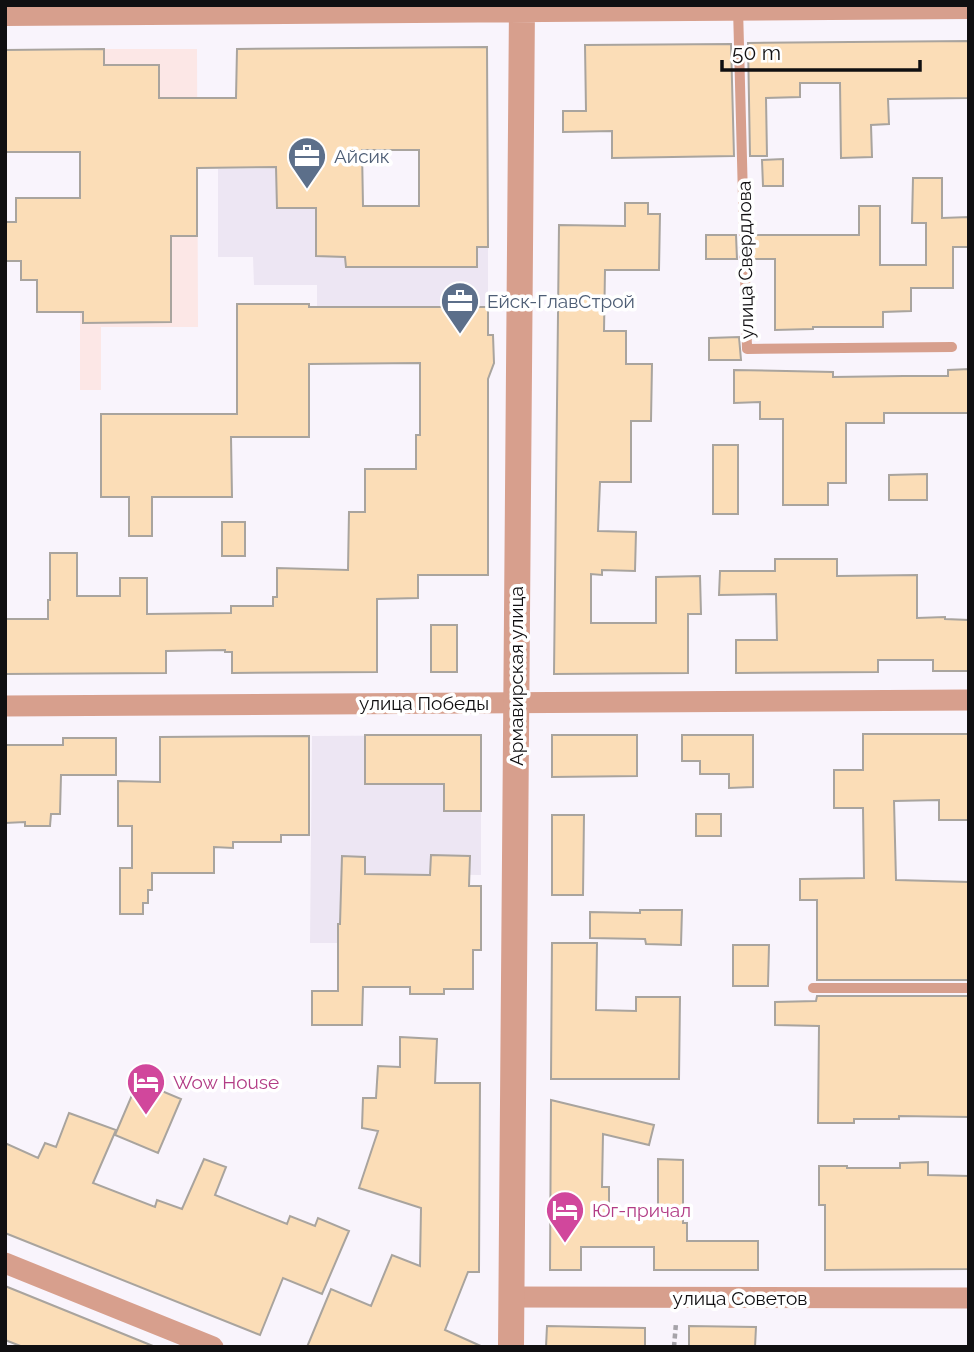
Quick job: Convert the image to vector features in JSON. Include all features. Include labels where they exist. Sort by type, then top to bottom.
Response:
[{"type":"street","points":[[5,13],[522,7],[969,6]]},
{"type":"street","name":"Армавирская улица","points":[[511,1347],[522,7]]},
{"type":"street","name":"улица Победы","points":[[5,706],[969,700]]},
{"type":"street","points":[[5,1263],[213,1347]]},
{"type":"street","name":"улица Советов","points":[[511,1297],[969,1298]]},
{"type":"lane","name":"улица Свердлова","points":[[738,8],[747,349],[952,347]]},
{"type":"lane","points":[[813,988],[969,988]]},
{"type":"path","points":[[674,1347],[676,1323]]},
{"type":"shaded area","points":[[80,49],[197,49],[198,327],[101,327],[101,390],[80,390]]},
{"type":"shaded area","points":[[345,168],[346,206],[488,206],[488,334],[493,335],[494,363],[317,364],[317,285],[254,285],[253,257],[218,257],[218,169]]},
{"type":"shaded area","points":[[481,735],[481,875],[365,874],[364,943],[310,943],[312,736]]},
{"type":"building","points":[[969,41],[969,98],[888,99],[889,124],[871,125],[872,157],[841,158],[840,83],[800,83],[800,97],[766,98],[767,156],[750,156],[748,43]]},
{"type":"building","points":[[731,44],[734,156],[612,158],[612,131],[563,132],[563,111],[586,111],[585,45]]},
{"type":"building","points":[[487,47],[488,247],[477,247],[477,267],[346,267],[345,257],[316,256],[316,208],[277,208],[276,167],[197,168],[197,236],[171,236],[171,322],[83,323],[83,312],[37,312],[37,280],[21,280],[21,261],[5,261],[5,222],[16,222],[16,198],[80,198],[80,152],[5,152],[5,50],[104,49],[104,65],[159,65],[159,98],[236,98],[237,49]],"holes":[[[362,150],[419,150],[419,206],[363,206]]]},
{"type":"building","points":[[783,159],[783,186],[763,186],[762,160]]},
{"type":"building","points":[[913,178],[942,178],[942,218],[969,217],[969,247],[953,247],[953,288],[911,288],[911,311],[883,312],[883,327],[775,330],[775,259],[752,259],[752,235],[859,235],[859,206],[880,206],[880,265],[926,265],[926,223],[912,223]]},
{"type":"building","points":[[625,203],[648,203],[648,214],[660,214],[659,270],[605,270],[604,331],[626,331],[626,364],[652,364],[651,421],[631,421],[631,482],[600,482],[598,531],[636,532],[635,571],[602,570],[602,575],[591,574],[591,623],[656,623],[656,577],[700,576],[701,614],[688,614],[688,673],[554,674],[559,225],[625,226]]},
{"type":"building","points":[[706,235],[736,235],[737,259],[706,259]]},
{"type":"building","points":[[237,304],[309,304],[309,307],[488,307],[488,335],[493,335],[494,363],[488,379],[488,575],[418,575],[418,598],[377,599],[377,672],[232,673],[232,652],[225,650],[166,651],[166,673],[5,674],[5,619],[48,619],[50,553],[77,553],[77,596],[120,596],[120,578],[147,578],[147,614],[231,613],[231,606],[273,606],[273,597],[277,597],[277,568],[348,570],[349,512],[365,512],[365,469],[416,469],[416,435],[420,435],[420,363],[309,364],[309,437],[231,437],[232,497],[152,497],[152,536],[129,536],[129,497],[101,497],[101,414],[237,414]]},
{"type":"building","points":[[739,337],[741,360],[709,360],[709,338]]},
{"type":"building","points":[[969,369],[969,413],[884,413],[884,423],[846,423],[846,483],[828,483],[828,505],[783,505],[783,419],[760,419],[760,402],[734,403],[734,370],[833,372],[833,377],[948,376],[948,370]]},
{"type":"building","points":[[713,445],[738,445],[738,514],[713,514]]},
{"type":"building","points":[[927,474],[927,500],[889,500],[889,475]]},
{"type":"building","points":[[222,522],[245,522],[245,556],[222,556]]},
{"type":"building","points":[[775,559],[837,559],[837,576],[917,575],[917,618],[969,620],[969,671],[933,671],[933,660],[878,660],[878,672],[736,673],[736,640],[777,640],[776,594],[719,595],[720,571],[775,571]]},
{"type":"building","points":[[431,625],[457,625],[457,672],[431,672]]},
{"type":"building","points":[[863,734],[969,734],[969,820],[939,820],[939,800],[894,801],[896,880],[969,882],[969,980],[817,980],[817,900],[800,900],[800,879],[864,878],[863,808],[834,808],[834,770],[863,770]]},
{"type":"building","points":[[365,735],[481,735],[481,811],[444,811],[444,784],[365,784]]},
{"type":"building","points":[[552,735],[637,735],[637,776],[552,777]]},
{"type":"building","points":[[682,735],[753,735],[753,787],[729,788],[729,774],[700,774],[700,761],[682,761]]},
{"type":"building","points":[[309,736],[309,835],[281,835],[281,842],[233,842],[233,848],[214,847],[214,873],[152,873],[152,890],[148,890],[148,903],[143,903],[143,914],[120,914],[120,868],[132,868],[132,826],[118,826],[118,781],[160,782],[160,737]]},
{"type":"building","points":[[63,738],[116,738],[116,775],[61,775],[60,814],[51,814],[50,826],[25,826],[25,822],[5,823],[5,745],[63,745]]},
{"type":"building","points":[[696,814],[721,814],[721,836],[696,836]]},
{"type":"building","points":[[552,815],[584,815],[583,895],[552,895]]},
{"type":"building","points":[[431,855],[470,856],[469,886],[481,886],[481,950],[473,950],[473,989],[444,989],[444,994],[410,994],[410,987],[363,987],[362,1025],[312,1025],[312,991],[338,991],[342,856],[365,857],[365,874],[430,875]]},
{"type":"building","points":[[640,910],[682,910],[681,945],[646,944],[645,939],[590,938],[590,912],[640,913]]},
{"type":"building","points":[[552,943],[597,943],[596,1010],[636,1011],[636,997],[680,997],[679,1079],[551,1079]]},
{"type":"building","points":[[733,945],[769,945],[768,986],[733,986]]},
{"type":"building","points":[[817,996],[969,996],[969,1117],[899,1116],[899,1119],[854,1119],[854,1123],[818,1123],[819,1026],[775,1025],[775,1002],[816,1001]]},
{"type":"building","points":[[400,1037],[437,1039],[435,1083],[480,1083],[479,1272],[468,1272],[445,1330],[483,1347],[307,1347],[331,1289],[371,1306],[392,1255],[420,1266],[421,1208],[359,1188],[378,1131],[362,1128],[363,1098],[376,1098],[378,1066],[400,1067]]},
{"type":"building","points":[[138,1081],[181,1099],[158,1153],[115,1135]]},
{"type":"building","points":[[551,1100],[654,1125],[649,1145],[603,1134],[602,1187],[609,1187],[609,1212],[654,1211],[654,1206],[658,1206],[658,1159],[683,1160],[683,1223],[687,1223],[687,1241],[758,1241],[758,1270],[654,1270],[654,1247],[581,1247],[581,1270],[550,1270]]},
{"type":"building","points":[[69,1113],[116,1130],[93,1183],[155,1207],[157,1200],[182,1209],[204,1159],[226,1167],[215,1195],[287,1224],[290,1216],[315,1226],[318,1218],[349,1231],[322,1294],[283,1278],[260,1335],[5,1233],[5,1143],[38,1158],[45,1143],[56,1147]]},
{"type":"building","points":[[928,1162],[928,1175],[969,1176],[969,1269],[825,1270],[825,1205],[819,1205],[819,1166],[900,1168],[900,1163]]},
{"type":"building","points":[[5,1286],[153,1347],[23,1347],[5,1340]]},
{"type":"building","points":[[547,1326],[645,1328],[645,1347],[546,1347]]},
{"type":"building","points":[[689,1326],[756,1327],[755,1347],[689,1347]]},
{"type":"place","name":"Айсик","points":[[307,190]]},
{"type":"place","name":"Ейск-ГлавСтрой","points":[[460,335]]},
{"type":"place","name":"Wow House","points":[[146,1116]]},
{"type":"place","name":"Юг-причал","points":[[565,1244]]}]
